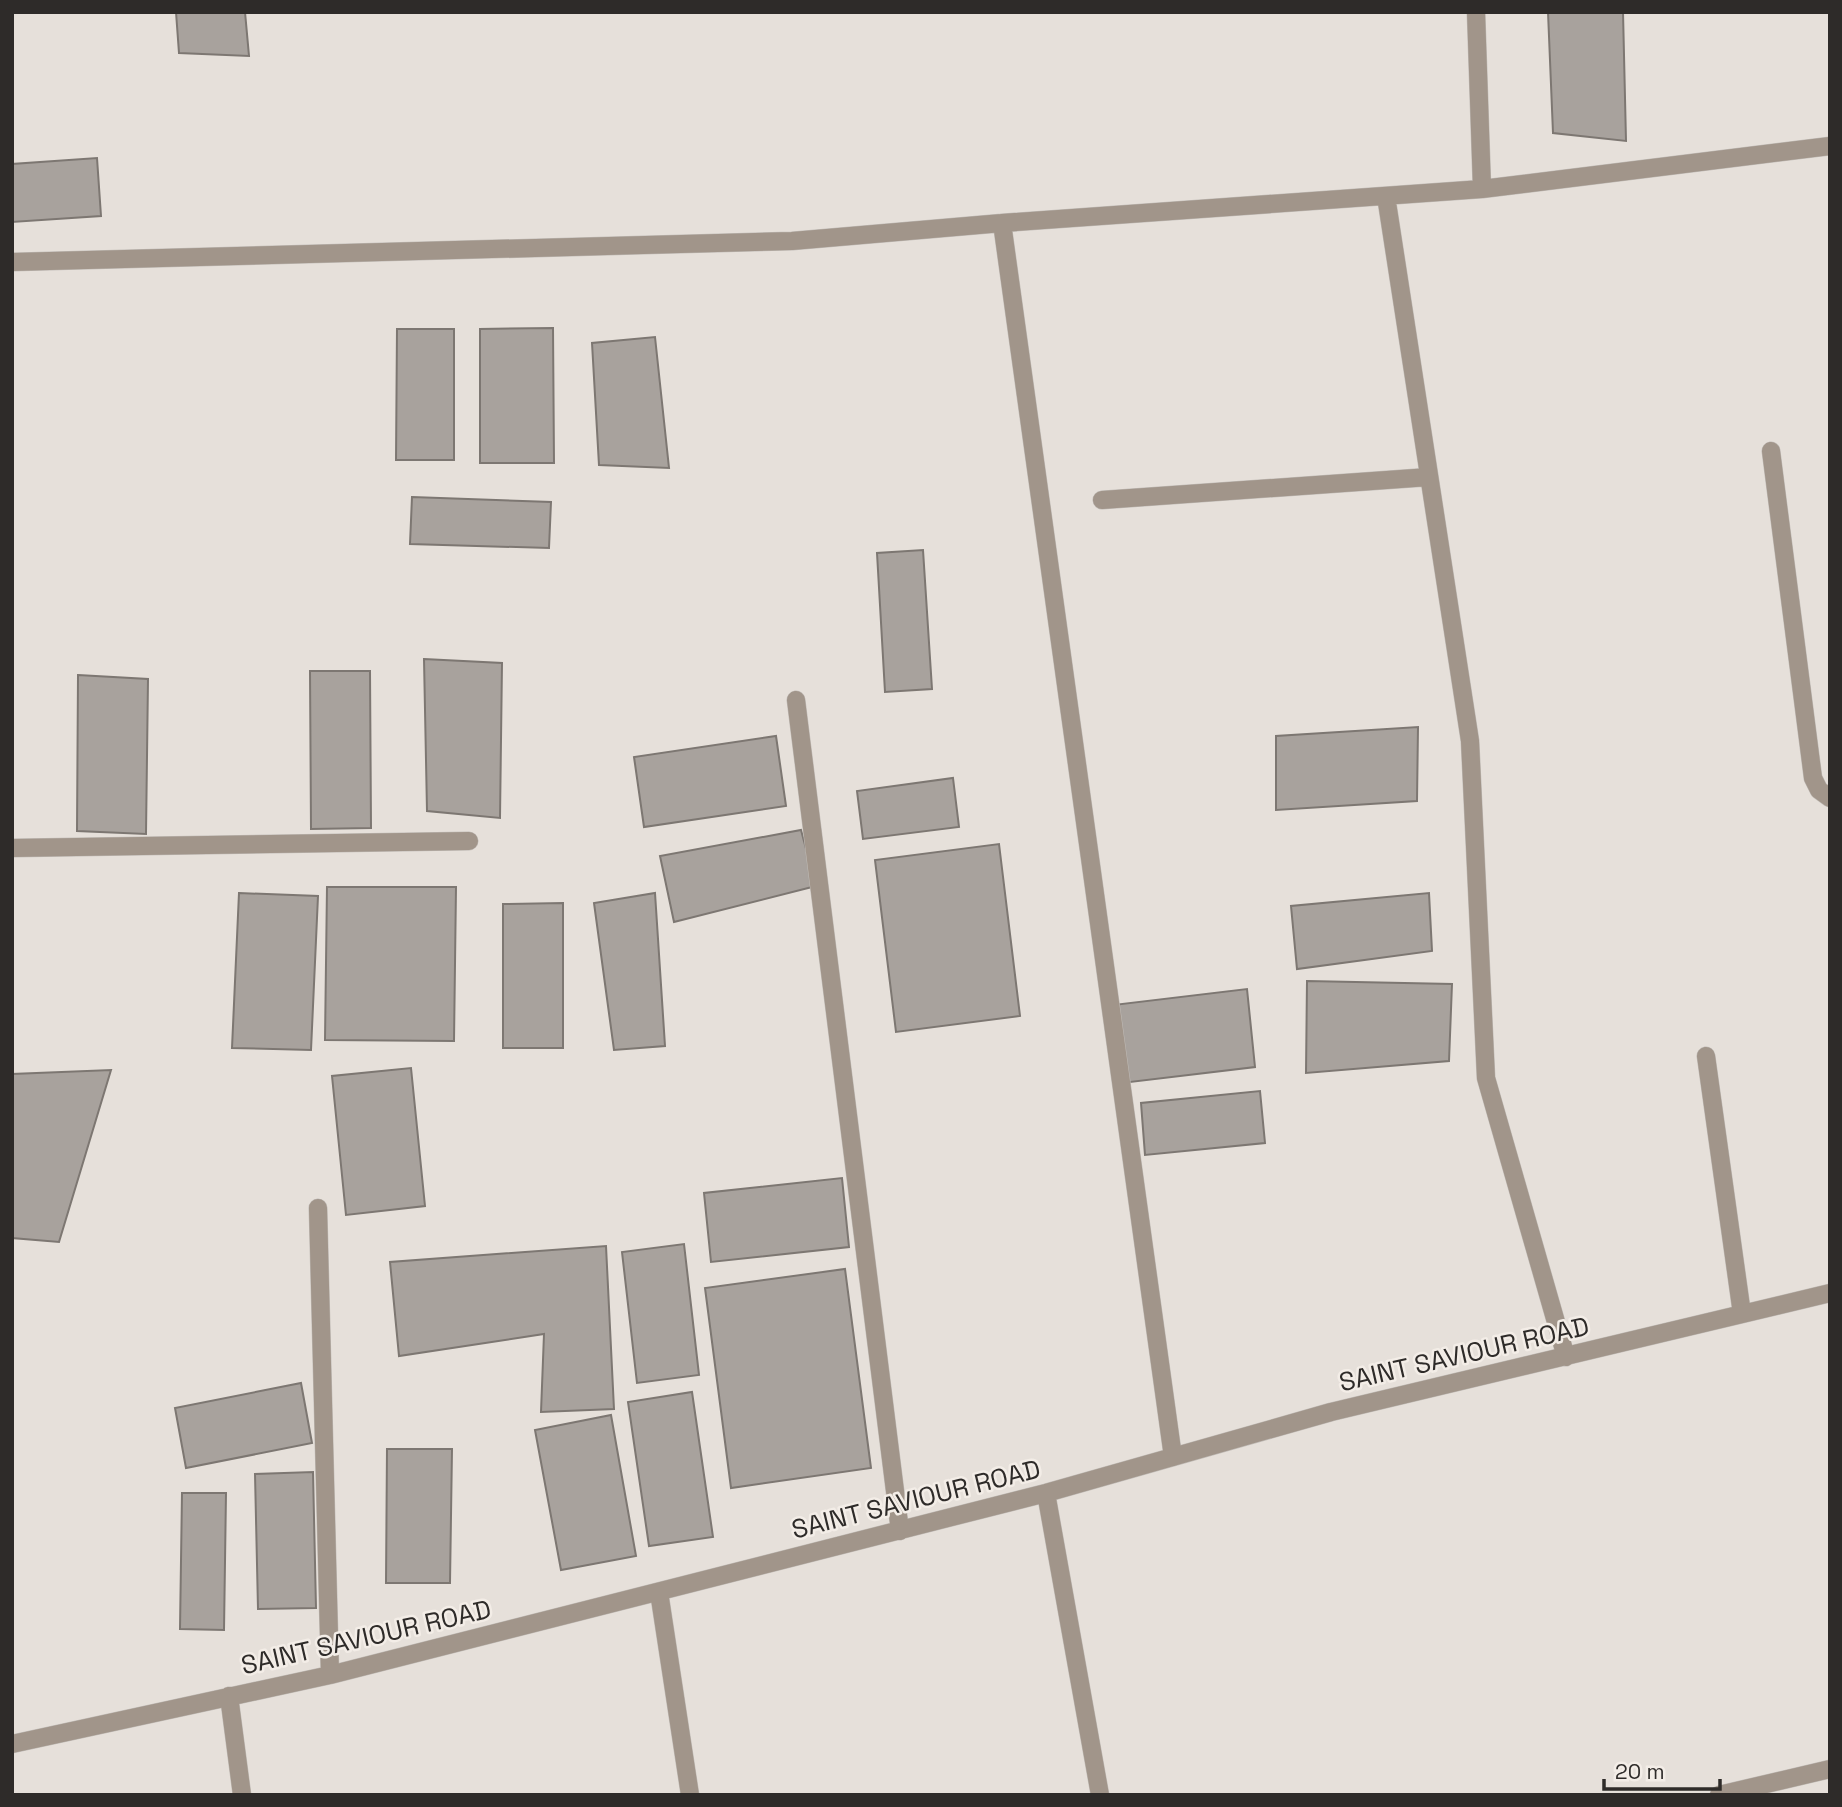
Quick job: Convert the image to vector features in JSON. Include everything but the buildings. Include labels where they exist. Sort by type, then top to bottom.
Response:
[{"type":"street","points":[[1476,12],[1482,190]]},
{"type":"street","points":[[12,262],[792,241],[1002,223],[1482,190],[1830,146]]},
{"type":"street","points":[[1386,196],[1470,741],[1486,1078],[1566,1357]]},
{"type":"street","points":[[1002,223],[1173,1457]]},
{"type":"street","points":[[1771,451],[1813,778],[1819,790],[1830,797]]},
{"type":"street","points":[[1102,500],[1429,477]]},
{"type":"street","points":[[796,700],[900,1531]]},
{"type":"street","points":[[12,848],[469,841]]},
{"type":"street","points":[[1706,1056],[1742,1314]]},
{"type":"street","points":[[318,1208],[330,1675]]},
{"type":"street","name":"SAINT SAVIOUR ROAD","points":[[12,1744],[330,1675],[1046,1493],[1331,1412],[1830,1293]]},
{"type":"street","points":[[1046,1493],[1100,1795]]},
{"type":"street","points":[[659,1592],[690,1795]]},
{"type":"street","points":[[229,1696],[242,1795]]},
{"type":"street","points":[[1719,1795],[1830,1769]]}]
